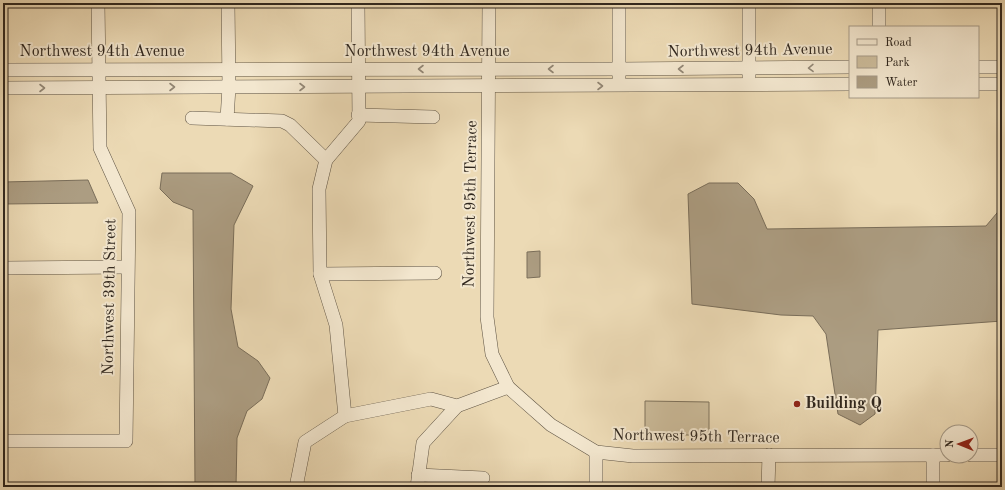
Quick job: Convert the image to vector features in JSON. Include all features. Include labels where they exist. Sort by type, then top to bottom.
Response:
[{"type":"street","name":"Northwest 39th Street","points":[[3,441],[126,441],[127,267],[129,212],[100,148],[98,3]]},
{"type":"street","points":[[227,119],[229,87],[228,3]]},
{"type":"street","points":[[345,416],[336,325],[320,274],[319,189],[326,160],[359,121],[358,3]]},
{"type":"street","name":"Northwest 95th Terrace","points":[[489,3],[487,317],[492,354],[508,387],[551,425],[596,452],[633,456],[939,455]]},
{"type":"street","points":[[619,3],[619,86]]},
{"type":"street","points":[[749,84],[750,3]]},
{"type":"street","points":[[879,3],[879,26]]},
{"type":"street","name":"Northwest 94th Avenue","points":[[3,70],[229,68],[489,70],[849,67]]},
{"type":"street","points":[[979,67],[1002,67]]},
{"type":"street","name":"Northwest 94th Avenue","points":[[3,88],[849,84]]},
{"type":"street","points":[[979,84],[1002,84]]},
{"type":"street","points":[[358,115],[433,117]]},
{"type":"street","points":[[192,118],[282,121],[290,125],[326,160]]},
{"type":"street","points":[[3,268],[127,267]]},
{"type":"street","points":[[320,274],[435,273]]},
{"type":"street","points":[[483,478],[418,481],[423,443],[457,406],[508,387]]},
{"type":"street","points":[[298,485],[305,442],[345,416],[431,399],[457,406]]},
{"type":"street","points":[[596,452],[596,487]]},
{"type":"street","points":[[768,487],[769,455]]},
{"type":"street","points":[[933,455],[933,487]]},
{"type":"street","points":[[979,455],[1002,455]]},
{"type":"green space","points":[[645,401],[709,402],[709,435],[645,435]]},
{"type":"water","points":[[162,173],[231,173],[253,186],[234,225],[231,309],[238,347],[258,361],[270,378],[262,399],[247,411],[237,438],[236,487],[195,487],[193,210],[173,202],[160,189]]},
{"type":"water","points":[[88,180],[98,203],[3,204],[3,182]]},
{"type":"water","points":[[709,183],[738,183],[754,199],[767,229],[986,226],[1002,207],[1002,321],[878,330],[875,414],[860,425],[838,414],[826,334],[813,316],[781,315],[692,304],[688,194]]},
{"type":"water","points":[[540,251],[540,277],[527,278],[527,252]]},
{"type":"place","name":"Building Q","points":[[797,404]]}]
